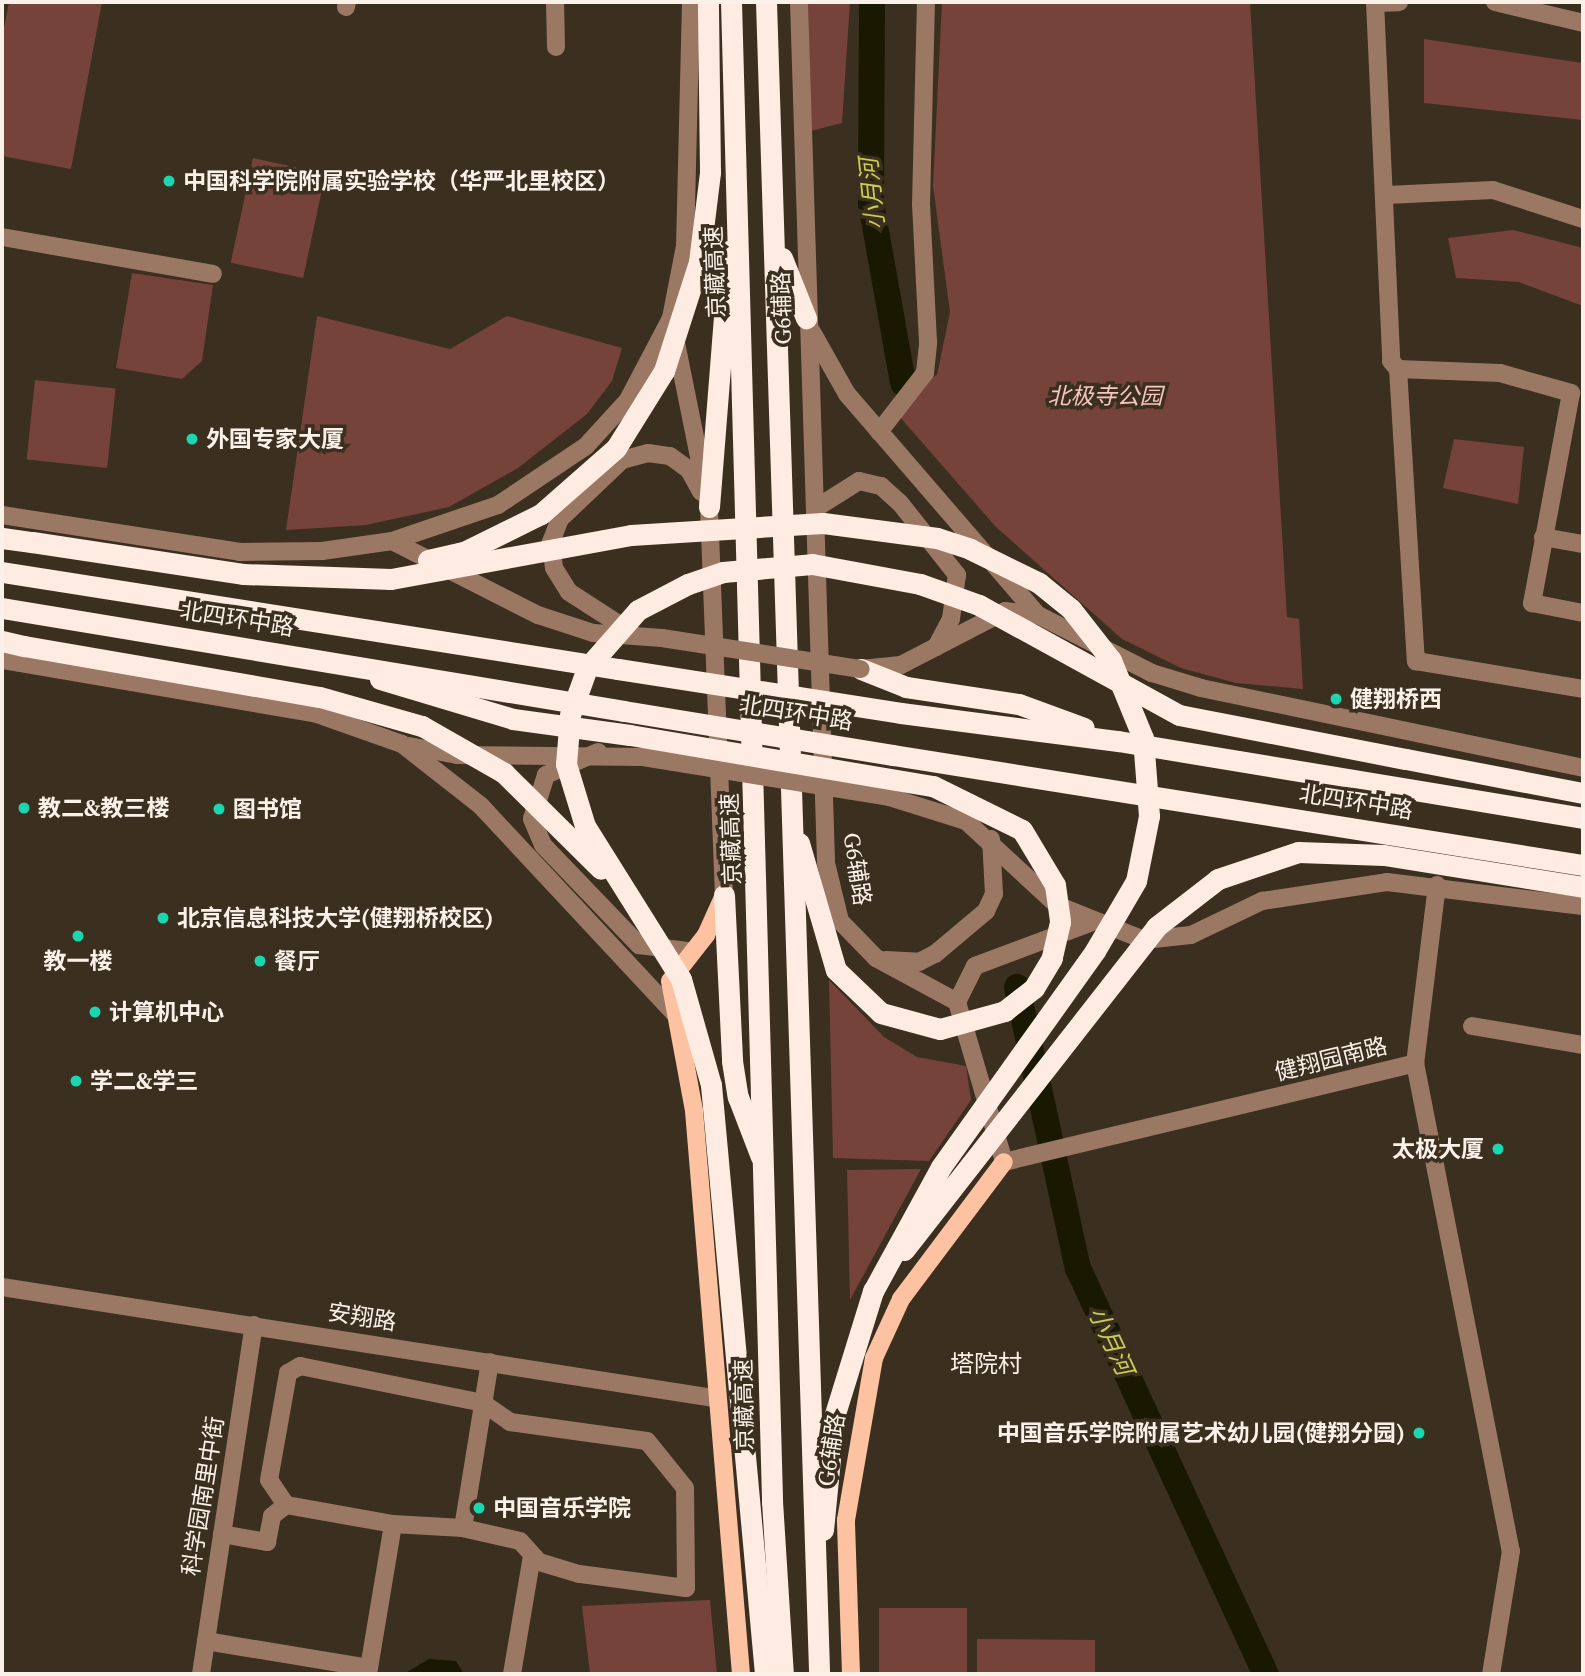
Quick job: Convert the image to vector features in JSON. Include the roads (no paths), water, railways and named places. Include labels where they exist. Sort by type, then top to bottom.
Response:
[{"type":"highway","points":[[243,574],[402,567],[464,552],[541,514],[616,448],[642,411],[685,322],[699,262],[710,172],[708,2]]},
{"type":"highway","name":"京藏高速","points":[[731,2],[767,1174],[772,1501],[783,1674]]},
{"type":"highway","points":[[766,2],[777,243],[789,800],[819,1674]]},
{"type":"highway","points":[[769,72],[777,2]]},
{"type":"highway","points":[[709,507],[737,138]]},
{"type":"highway","points":[[777,243],[806,318]]},
{"type":"highway","points":[[2,538],[243,574],[391,579],[631,535],[822,523],[937,538],[1004,562],[1071,609],[1111,660],[1143,738],[1149,816],[1136,881],[1095,951],[941,1167],[873,1291],[834,1418],[816,1641]]},
{"type":"highway","points":[[765,1674],[711,1085],[681,978],[575,803],[566,764],[570,715],[587,668],[617,628],[658,598],[723,572],[812,564],[920,584],[979,605],[1179,715],[1583,793]]},
{"type":"highway","name":"北四环中路","points":[[2,572],[901,713],[1118,741],[1583,818]]},
{"type":"highway","name":"北四环中路","points":[[2,608],[893,755],[1583,864]]},
{"type":"highway","points":[[2,642],[320,697],[422,726],[465,747],[540,802],[641,913]]},
{"type":"highway","points":[[332,661],[448,704],[933,786],[1022,830],[1055,885],[1059,922],[1052,958],[1034,988],[1005,1011],[940,1029],[881,1013],[836,970],[789,800]]},
{"type":"highway","points":[[861,668],[906,687],[1019,704],[1118,741]]},
{"type":"highway","points":[[873,1291],[1156,927],[1218,879],[1298,852],[1361,852],[1583,887]]},
{"type":"highway","points":[[724,895],[738,1097],[767,1174]]},
{"type":"main road","points":[[724,895],[706,935],[688,951],[670,981],[673,1012],[686,1049],[694,1111],[714,1398],[741,1674]]},
{"type":"main road","name":"G6辅路","points":[[851,1674],[846,1520],[874,1358],[901,1299],[1004,1162]]},
{"type":"street","points":[[555,2],[556,47]]},
{"type":"street","points":[[2,515],[240,552],[322,551],[392,541],[498,505],[586,446],[628,400],[671,318],[685,246],[691,2]]},
{"type":"street","name":"G6辅路","points":[[799,2],[806,318],[816,508],[826,863],[840,921],[876,958],[957,1002]]},
{"type":"street","points":[[879,432],[925,373],[928,342],[921,205],[926,2]]},
{"type":"street","points":[[1399,2],[1375,2],[1387,195],[1391,361],[1398,369],[1416,661],[1583,689]]},
{"type":"street","points":[[1495,2],[1583,23]]},
{"type":"street","points":[[1387,195],[1493,190],[1583,219]]},
{"type":"street","points":[[2,237],[213,274]]},
{"type":"street","points":[[671,318],[709,507],[724,895]]},
{"type":"street","points":[[806,318],[824,361],[879,432],[1038,615]]},
{"type":"street","points":[[1398,369],[1500,373],[1577,390],[1542,537],[1532,603],[1583,613]]},
{"type":"street","points":[[634,633],[569,593],[554,568],[551,542],[560,519],[622,460],[648,453],[670,456],[689,470],[709,507]]},
{"type":"street","points":[[816,508],[859,481],[881,486],[900,503],[957,575],[951,619],[936,646]]},
{"type":"street","points":[[1542,537],[1583,544]]},
{"type":"street","points":[[392,541],[538,615],[593,633],[634,633],[861,668],[901,665],[1005,611],[1038,615],[1152,673],[1201,688],[1583,768]]},
{"type":"street","points":[[2,660],[317,714],[402,744],[457,755],[598,752],[889,797],[934,807],[991,839],[1057,905],[1090,923],[1144,940],[1191,935],[1262,901],[1387,882],[1437,885],[1583,906]]},
{"type":"street","points":[[402,744],[490,815],[673,1012]]},
{"type":"street","points":[[598,752],[546,775],[532,820],[543,845],[639,945],[688,951]]},
{"type":"street","points":[[876,958],[919,962],[974,924],[994,894],[991,839]]},
{"type":"street","name":"健翔园南路","points":[[1004,1162],[1415,1063],[1437,885]]},
{"type":"street","points":[[1004,1162],[957,1002],[975,966],[1090,923]]},
{"type":"street","points":[[1472,1026],[1583,1045]]},
{"type":"street","points":[[1415,1063],[1511,1552],[1491,1674]]},
{"type":"street","name":"安翔路","points":[[2,1287],[714,1398]]},
{"type":"street","name":"科学园南里中街","points":[[201,1674],[254,1325]]},
{"type":"street","points":[[463,1528],[490,1362]]},
{"type":"street","points":[[291,1367],[483,1403],[510,1422],[647,1440],[685,1488],[690,1578],[680,1592],[579,1574],[532,1556],[520,1541],[463,1528],[393,1524],[286,1504],[269,1480],[291,1367]]},
{"type":"street","points":[[222,1534],[267,1542],[272,1516],[286,1504]]},
{"type":"street","points":[[206,1640],[368,1671],[393,1524]]},
{"type":"street","points":[[512,1674],[532,1556]]},
{"type":"waterway","name":"小月河","points":[[872,2],[871,203],[903,383]]},
{"type":"waterway","name":"小月河","points":[[1017,987],[1078,1268],[1266,1674]]},
{"type":"place","name":"中国科学院附属实验学校（华严北里校区）","points":[[169,181]]},
{"type":"place","name":"外国专家大厦","points":[[192,439]]},
{"type":"place","name":"健翔桥西","points":[[1336,699]]},
{"type":"place","name":"教二&教三楼","points":[[24,808]]},
{"type":"place","name":"图书馆","points":[[219,809]]},
{"type":"place","name":"北京信息科技大学(健翔桥校区)","points":[[163,918]]},
{"type":"place","name":"教一楼","points":[[78,936]]},
{"type":"place","name":"餐厅","points":[[260,961]]},
{"type":"place","name":"计算机中心","points":[[95,1012]]},
{"type":"place","name":"学二&学三","points":[[76,1081]]},
{"type":"place","name":"太极大厦","points":[[1498,1149]]},
{"type":"place","name":"中国音乐学院附属艺术幼儿园(健翔分园)","points":[[1419,1433]]},
{"type":"place","name":"中国音乐学院","points":[[479,1508]]},
{"type":"district","name":"塔院村","points":[[986,1364]]},
{"type":"park label","name":"北极寺公园","points":[[1105,396]]}]
